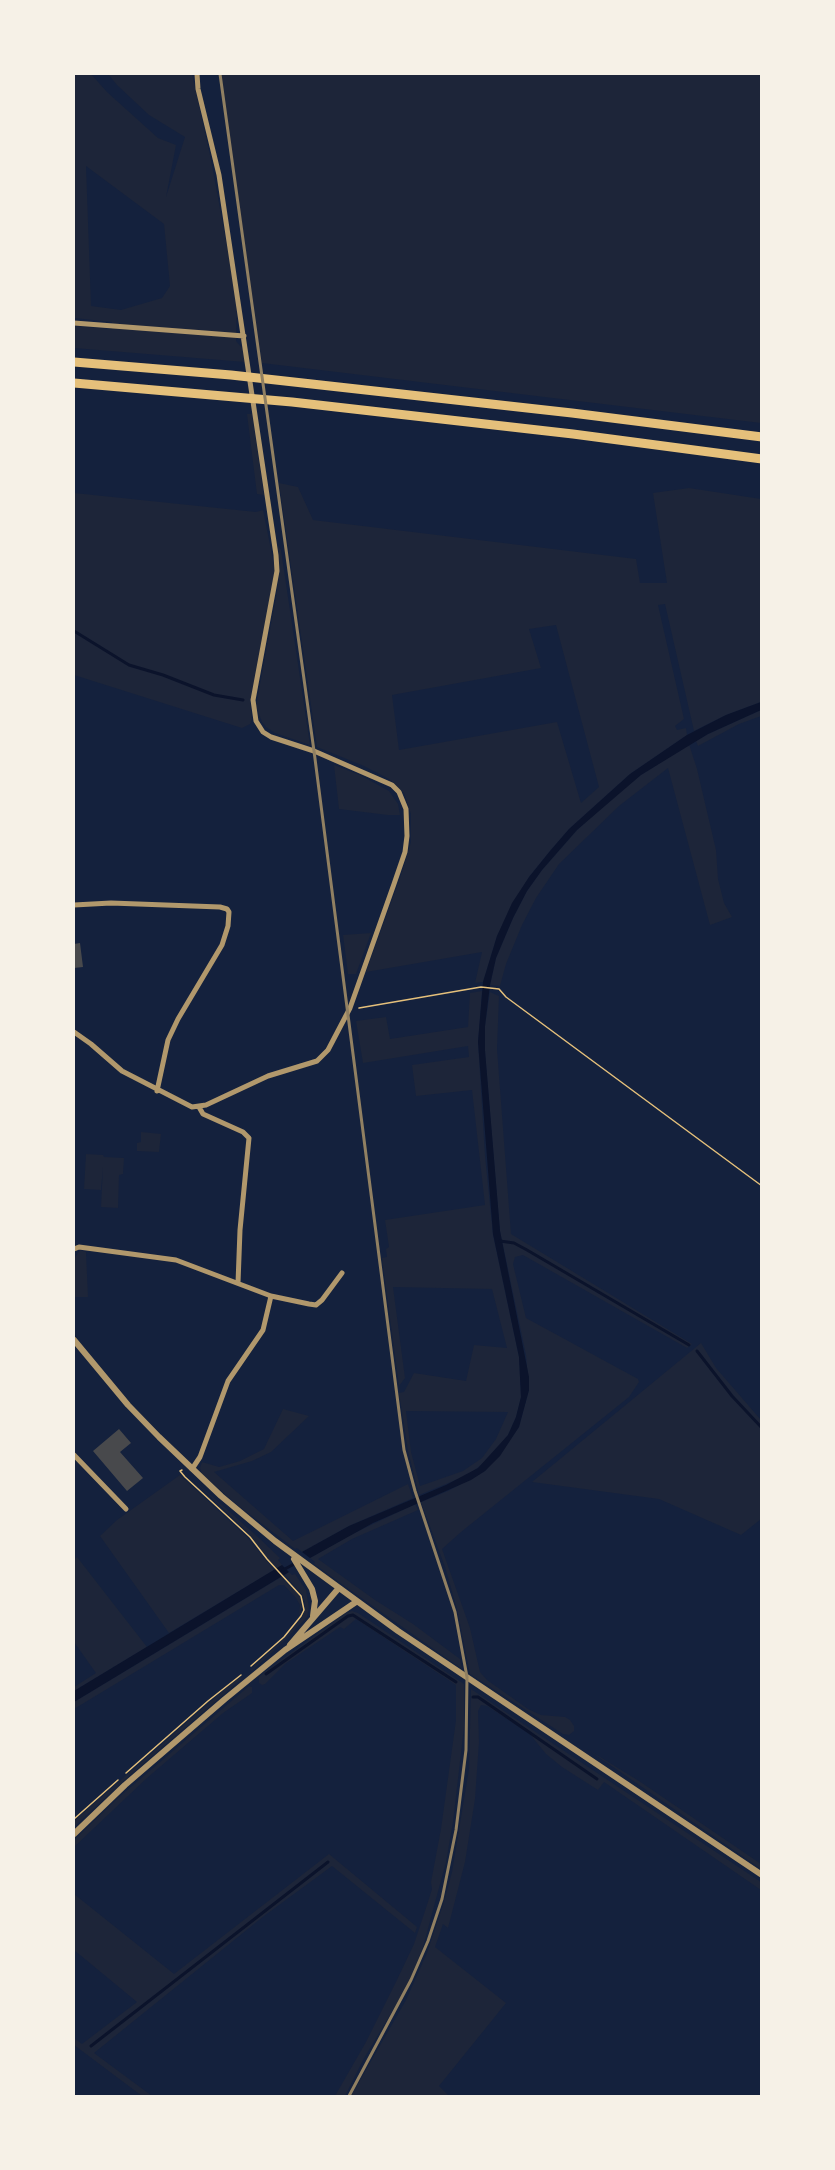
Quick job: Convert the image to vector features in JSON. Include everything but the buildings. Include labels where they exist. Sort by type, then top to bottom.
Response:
[{"type":"highway","points":[[74,362],[231,375],[572,413],[762,437]]},
{"type":"highway","points":[[74,383],[292,402],[573,434],[762,459]]},
{"type":"street","points":[[74,1032],[116,1067],[157,1091],[192,1107],[199,1107],[268,1076],[317,1060],[328,1050],[350,1008],[405,852],[406,809],[403,798],[392,785],[314,751],[271,737],[263,732],[256,721],[254,700],[277,571],[219,175],[198,89],[197,74]]},
{"type":"street","points":[[74,323],[244,336]]},
{"type":"street","points":[[74,904],[220,906],[229,912],[228,926],[222,945],[168,1040],[157,1091]]},
{"type":"street","points":[[199,1107],[203,1114],[243,1132],[249,1138],[240,1230],[238,1283]]},
{"type":"street","points":[[74,1250],[79,1247],[169,1259],[214,1273],[271,1296],[316,1305],[342,1273]]},
{"type":"street","points":[[192,1469],[200,1457],[228,1382],[263,1330],[271,1296]]},
{"type":"street","points":[[74,1340],[128,1405],[192,1469],[291,1554],[305,1569],[762,1875]]},
{"type":"street","points":[[74,1455],[126,1509]]},
{"type":"street","points":[[305,1569],[315,1601],[312,1618]]},
{"type":"street","points":[[285,1650],[338,1589]]},
{"type":"street","points":[[74,1834],[125,1785],[225,1699],[285,1650],[356,1602]]},
{"type":"path","points":[[350,1008],[481,987],[499,989],[506,997],[762,1186]]},
{"type":"path","points":[[180,1472],[250,1537],[301,1596],[304,1610],[301,1616],[284,1637],[249,1669]]},
{"type":"path","points":[[126,1773],[216,1694],[244,1674]]},
{"type":"path","points":[[74,1819],[117,1781]]},
{"type":"shaded area","points":[[74,74],[91,74],[107,92],[158,138],[176,145],[166,197],[185,137],[149,115],[108,74],[192,74],[210,155],[237,300],[236,341],[243,349],[245,362],[74,348],[74,326],[112,329],[112,322],[74,318]],"holes":[[[86,166],[164,224],[170,286],[162,298],[121,310],[91,306]]]},
{"type":"shaded area","points":[[220,74],[761,74],[761,423],[262,363]]},
{"type":"shaded area","points":[[247,414],[252,414],[264,495],[257,494]]},
{"type":"shaded area","points":[[279,483],[298,487],[313,520],[636,559],[640,583],[667,583],[653,493],[689,488],[761,499],[761,702],[726,715],[694,731],[665,604],[658,605],[684,719],[675,726],[677,730],[686,728],[687,735],[630,774],[569,829],[550,851],[529,877],[497,936],[483,982],[475,983],[482,952],[366,972],[411,842],[411,814],[404,793],[389,779],[317,747]],"holes":[[[556,625],[599,787],[581,803],[557,722],[399,750],[392,695],[541,668],[529,629]]]},
{"type":"shaded area","points":[[74,493],[256,512],[263,510],[275,570],[250,702],[252,719],[250,724],[242,728],[74,675]]},
{"type":"shaded area","points":[[278,546],[281,550],[310,745],[275,733],[266,727],[256,706],[280,569]]},
{"type":"shaded area","points":[[761,702],[761,710],[708,734],[641,775],[577,830],[527,891],[496,958],[485,1026],[485,1051],[500,1231],[529,1377],[529,1390],[519,1427],[500,1456],[485,1471],[471,1480],[373,1523],[310,1558],[302,1552],[349,1526],[446,1485],[478,1468],[508,1435],[516,1417],[521,1397],[519,1357],[493,1234],[478,1042],[483,982],[497,936],[512,903],[529,877],[569,829],[630,774],[687,735],[726,715]]},
{"type":"shaded area","points":[[761,710],[761,716],[739,724],[698,746],[696,741],[708,734]]},
{"type":"shaded area","points":[[689,744],[716,850],[718,879],[724,903],[732,917],[710,925],[668,768],[619,806],[559,864],[536,898],[522,925],[506,964],[500,986],[490,985],[496,958],[513,918],[527,891],[542,870],[577,830],[620,791]]},
{"type":"shaded area","points":[[334,765],[360,775],[389,791],[398,804],[400,815],[339,809]]},
{"type":"shaded area","points":[[371,933],[356,974],[348,974],[343,935]]},
{"type":"shaded area","points":[[482,991],[478,1042],[485,1156],[493,1235],[519,1357],[521,1397],[508,1435],[490,1458],[468,1475],[419,1495],[408,1451],[399,1393],[404,1392],[414,1373],[466,1381],[474,1345],[507,1348],[492,1289],[393,1287],[405,1378],[399,1386],[382,1258],[387,1257],[386,1249],[389,1247],[385,1220],[485,1205],[472,1090],[416,1096],[412,1065],[469,1057],[468,1046],[363,1063],[356,1021],[386,1017],[390,1039],[468,1027],[470,993]],"holes":[[[406,1411],[508,1412],[496,1439],[482,1458],[463,1471],[420,1486],[411,1452]]]},
{"type":"shaded area","points":[[490,992],[499,996],[497,1049],[511,1234],[692,1344],[687,1348],[523,1255],[515,1257],[513,1264],[526,1318],[638,1379],[639,1382],[629,1397],[442,1549],[470,1628],[480,1672],[487,1680],[528,1709],[541,1715],[565,1717],[570,1720],[574,1731],[569,1735],[563,1734],[470,1674],[457,1609],[445,1567],[421,1502],[448,1491],[485,1471],[519,1427],[529,1390],[526,1355],[500,1231],[485,1051],[485,1026]]},
{"type":"shaded area","points":[[141,1132],[161,1134],[159,1152],[137,1151],[137,1143],[141,1142]]},
{"type":"shaded area","points":[[86,1154],[124,1158],[123,1174],[119,1175],[118,1208],[101,1207],[103,1166],[101,1190],[84,1189]]},
{"type":"shaded area","points":[[80,1250],[86,1252],[88,1297],[75,1297],[74,1335],[74,1259]]},
{"type":"shaded area","points":[[701,1343],[716,1368],[761,1420],[761,1519],[741,1535],[659,1499],[532,1482]]},
{"type":"shaded area","points":[[283,1409],[309,1416],[271,1452],[252,1461],[214,1472],[293,1541],[408,1484],[413,1498],[349,1526],[302,1552],[295,1549],[236,1504],[202,1474],[200,1468],[202,1462],[219,1467],[240,1461],[264,1449]]},
{"type":"shaded area","points":[[187,1474],[280,1558],[278,1560],[282,1565],[277,1568],[250,1535]]},
{"type":"shaded area","points":[[180,1475],[247,1537],[274,1570],[169,1633],[100,1536],[117,1520]]},
{"type":"shaded area","points":[[415,1504],[418,1510],[352,1539],[318,1559],[460,1659],[462,1669],[314,1564],[315,1562],[310,1558],[348,1536]]},
{"type":"shaded area","points":[[77,1557],[147,1647],[74,1691],[74,1687],[96,1673],[74,1642],[74,1560]]},
{"type":"shaded area","points":[[282,1565],[289,1572],[74,1702],[74,1691]]},
{"type":"shaded area","points":[[289,1572],[292,1575],[295,1574],[306,1590],[309,1608],[307,1617],[252,1671],[250,1670],[285,1638],[303,1616],[305,1603],[303,1596],[285,1575]]},
{"type":"shaded area","points":[[281,1577],[300,1596],[302,1607],[299,1616],[300,1605],[296,1598],[284,1585],[279,1585],[74,1709],[74,1702]]},
{"type":"shaded area","points":[[352,1611],[464,1684],[464,1727],[446,1862],[423,1947],[408,1985],[363,2060],[345,2096],[335,2096],[366,2042],[396,1982],[414,1944],[426,1908],[432,1889],[431,1882],[456,1720],[456,1685],[356,1619],[344,1629],[340,1627],[285,1664],[265,1684],[259,1683],[259,1677],[266,1671]]},
{"type":"shaded area","points":[[244,1677],[129,1776],[74,1827],[74,1821],[235,1680]]},
{"type":"shaded area","points":[[249,1686],[252,1687],[252,1693],[223,1713],[147,1778],[74,1847],[74,1840],[118,1798]]},
{"type":"shaded area","points":[[471,1689],[761,1882],[761,1890],[604,1782],[598,1790],[562,1767],[546,1754],[529,1733],[487,1706],[481,1705],[478,1711],[479,1742],[475,1799],[465,1862],[448,1928],[443,1924],[435,1947],[506,2003],[439,2086],[449,2096],[351,2096],[406,2000],[427,1953],[443,1905],[452,1872],[469,1769]]},
{"type":"shaded area","points":[[587,1749],[639,1781],[761,1864],[761,1869]]},
{"type":"shaded area","points":[[329,1854],[417,1927],[415,1933],[332,1866],[264,1916],[94,2053],[152,2096],[142,2096],[74,2045],[74,2038],[82,2044],[137,2002],[74,1950],[74,1894],[174,1974]]},
{"type":"waterway","points":[[74,631],[129,665],[163,675],[214,695],[243,700]]},
{"type":"waterway","points":[[500,1241],[514,1243],[527,1250],[689,1345]]},
{"type":"waterway","points":[[697,1351],[732,1396],[762,1428]]},
{"type":"waterway","points":[[283,1570],[296,1563]]},
{"type":"waterway","points":[[266,1674],[348,1616],[353,1615],[456,1682]]},
{"type":"waterway","points":[[473,1697],[478,1697],[597,1779]]},
{"type":"waterway","points":[[91,2046],[328,1862]]},
{"type":"railway","points":[[220,74],[314,751],[404,1450],[415,1491],[455,1612],[467,1677],[466,1750],[456,1830],[442,1899],[428,1941],[411,1980],[349,2096]]}]
